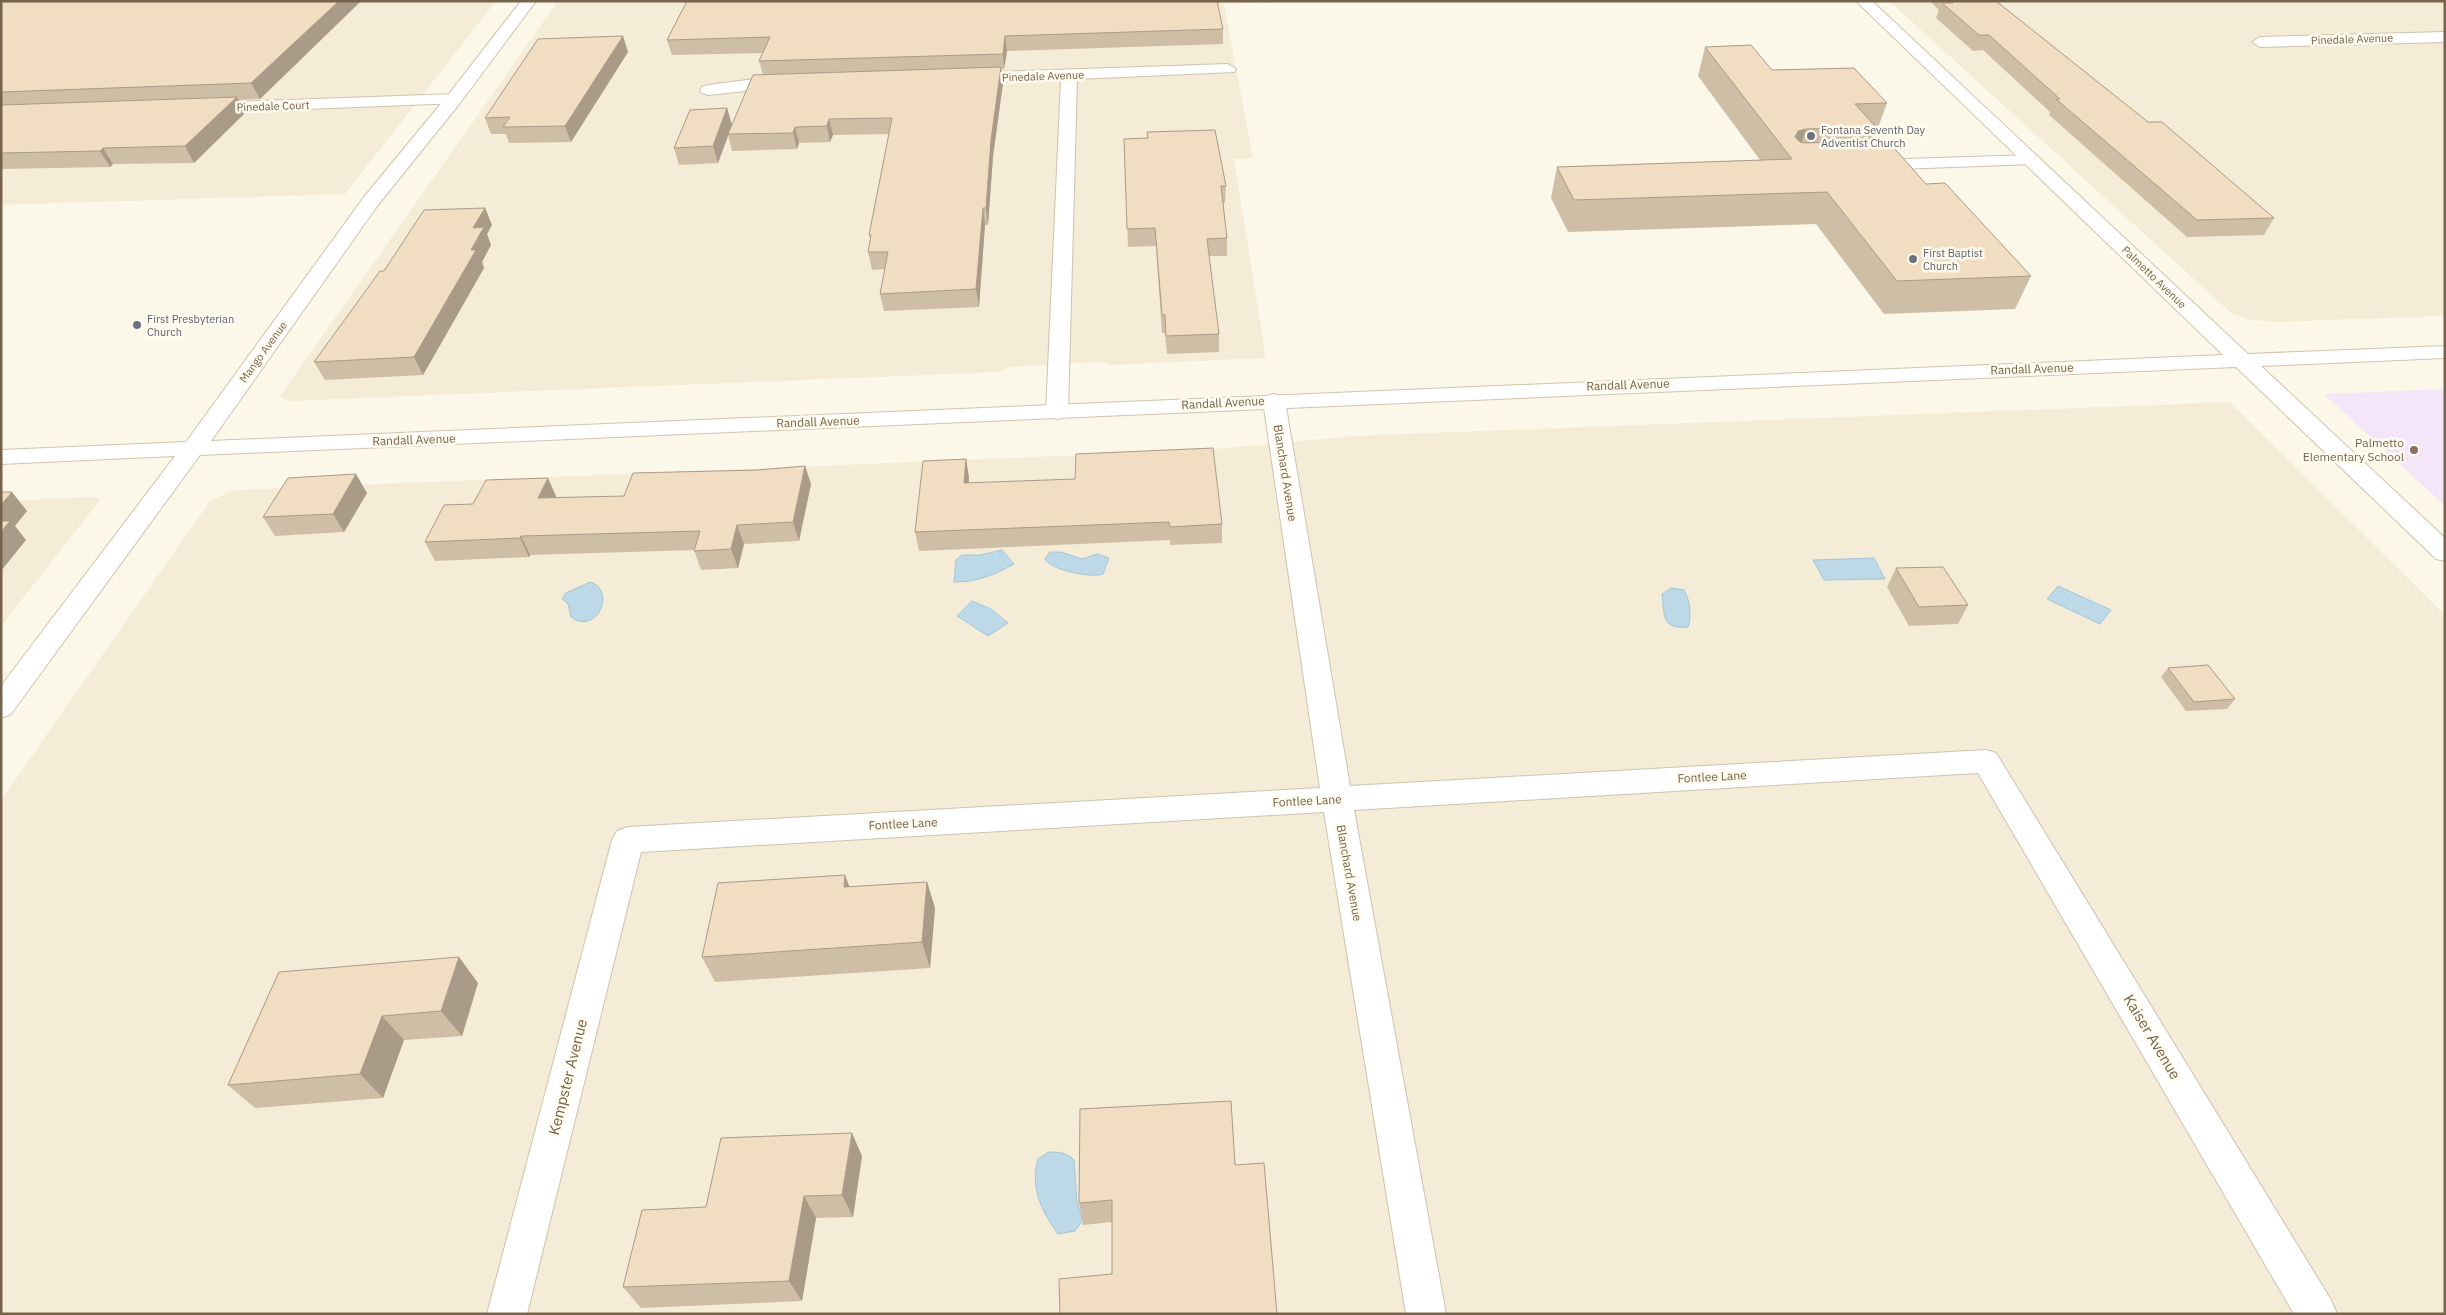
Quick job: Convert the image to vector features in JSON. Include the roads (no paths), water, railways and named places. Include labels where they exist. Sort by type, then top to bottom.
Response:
[{"type":"street","name":"Mango Avenue","points":[[1,707],[193,449],[371,201],[454,99],[529,1]]},
{"type":"street","name":"Palmetto Avenue","points":[[1864,1],[2445,553]]},
{"type":"street","name":"Pinedale Avenue","points":[[2260,42],[2445,37]]},
{"type":"street","name":"Pinedale Avenue","points":[[951,78],[1228,69]]},
{"type":"street","points":[[1057,412],[1069,75]]},
{"type":"street","points":[[708,90],[755,84],[804,82]]},
{"type":"street","name":"Pinedale Court","points":[[188,109],[454,99]]},
{"type":"street","points":[[1852,166],[2031,160]]},
{"type":"street","name":"Randall Avenue","points":[[1,457],[1057,412],[1274,400],[2445,352]]},
{"type":"street","name":"Blanchard Avenue","points":[[1274,400],[1337,800],[1426,1314]]},
{"type":"street","name":"Fontlee Lane","points":[[628,840],[1986,761]]},
{"type":"street","name":"Kaiser Avenue","points":[[1986,761],[2317,1314]]},
{"type":"street","name":"Kempster Avenue","points":[[507,1314],[628,840]]},
{"type":"water","points":[[1002,550],[1014,564],[986,577],[971,581],[954,582],[956,560],[962,555],[980,555]]},
{"type":"water","points":[[1050,552],[1061,552],[1082,559],[1097,554],[1109,558],[1103,574],[1090,575],[1064,570],[1049,563],[1045,559]]},
{"type":"water","points":[[1874,558],[1885,579],[1824,580],[1813,560]]},
{"type":"water","points":[[590,582],[598,587],[602,594],[603,602],[596,616],[589,621],[580,621],[571,617],[568,604],[562,599],[566,593]]},
{"type":"water","points":[[2058,586],[2111,610],[2100,624],[2047,599]]},
{"type":"water","points":[[1671,588],[1684,590],[1686,594],[1690,613],[1688,627],[1673,626],[1666,619],[1662,594]]},
{"type":"water","points":[[972,601],[991,609],[1008,623],[988,636],[957,616]]},
{"type":"water","points":[[1049,1152],[1062,1153],[1074,1160],[1077,1202],[1083,1220],[1075,1231],[1058,1234],[1042,1207],[1036,1189],[1035,1180],[1038,1159]]},
{"type":"place","name":"Fontana Seventh Day Adventist Church","points":[[1811,136]]},
{"type":"place","name":"First Baptist Church","points":[[1913,259]]},
{"type":"place","name":"First Presbyterian Church","points":[[137,325]]},
{"type":"place","name":"Palmetto Elementary School","points":[[2414,450]]}]
